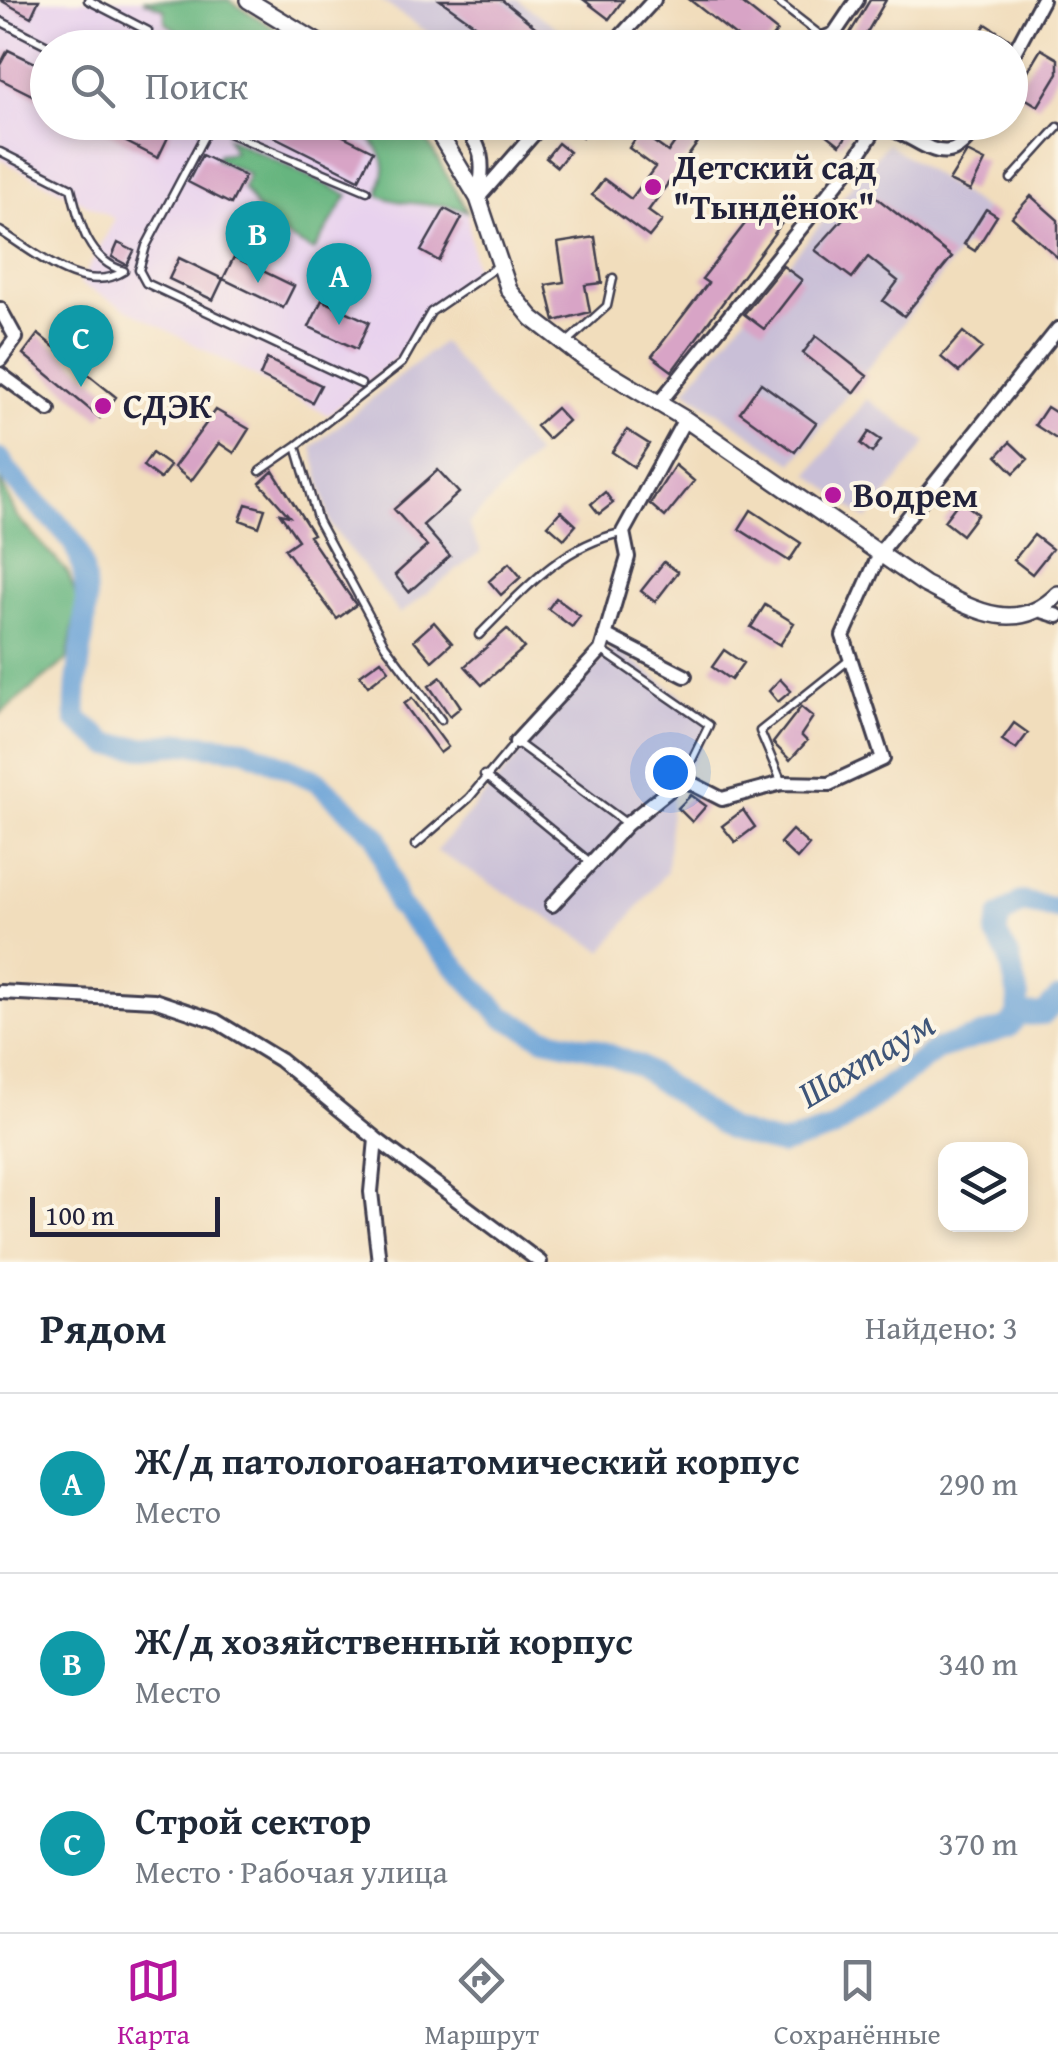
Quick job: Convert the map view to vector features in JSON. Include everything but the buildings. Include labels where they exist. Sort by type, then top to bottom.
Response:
[{"type":"street","points":[[248,0],[298,30]]},
{"type":"street","points":[[626,30],[654,0]]},
{"type":"street","points":[[837,30],[857,0]]},
{"type":"street","points":[[1026,30],[1042,0]]},
{"type":"street","points":[[443,140],[478,198],[498,266],[519,304],[564,344],[685,419],[924,584],[962,604],[995,616],[1050,613],[1058,594]]},
{"type":"street","points":[[474,140],[480,147],[482,177],[478,198]]},
{"type":"street","points":[[478,198],[528,140]]},
{"type":"street","points":[[659,403],[851,166],[867,140]]},
{"type":"street","points":[[912,140],[932,151],[953,152],[968,140]]},
{"type":"street","points":[[0,308],[16,338],[0,360]]},
{"type":"street","points":[[552,905],[627,824],[683,779],[722,799],[782,783],[829,784],[882,759],[843,636],[881,551],[1058,329]]},
{"type":"street","points":[[0,374],[49,410]]},
{"type":"street","points":[[516,742],[601,650],[628,557],[623,532],[685,419]]},
{"type":"street","points":[[605,635],[685,676]]},
{"type":"street","points":[[0,992],[154,1000],[191,1010],[254,1041],[540,1262]]},
{"type":"street","points":[[376,1139],[371,1192],[379,1262]]},
{"type":"lane","points":[[88,0],[146,30]]},
{"type":"lane","points":[[775,0],[814,30]]},
{"type":"lane","points":[[0,21],[30,36]]},
{"type":"lane","points":[[1011,180],[1058,126]]},
{"type":"lane","points":[[200,140],[141,262],[139,270],[146,283],[360,384]]},
{"type":"lane","points":[[245,140],[367,192]]},
{"type":"lane","points":[[0,152],[71,188],[80,222],[95,251],[104,262],[124,271]]},
{"type":"lane","points":[[0,232],[89,280],[113,278],[141,262]]},
{"type":"lane","points":[[260,471],[402,362],[431,312],[498,266]]},
{"type":"lane","points":[[564,344],[607,306],[613,278]]},
{"type":"lane","points":[[296,446],[318,521],[386,645],[441,720]]},
{"type":"lane","points":[[480,635],[540,574],[586,540],[623,532]]},
{"type":"lane","points":[[601,650],[710,725],[683,779]]},
{"type":"lane","points":[[782,783],[760,732],[850,660]]},
{"type":"lane","points":[[415,845],[469,798],[516,742],[627,824]]},
{"type":"lane","points":[[484,776],[590,862]]},
{"type":"shaded area","points":[[0,0],[228,0],[277,30],[30,30],[30,140],[427,140],[467,211],[475,273],[425,313],[399,356],[328,415],[80,284],[115,219],[0,159]]},
{"type":"shaded area","points":[[380,0],[518,0],[560,30],[424,30]]},
{"type":"shaded area","points":[[887,143],[990,213],[793,463],[685,390]]},
{"type":"shaded area","points":[[442,342],[536,454],[468,524],[481,551],[400,614],[331,526],[312,447]]},
{"type":"shaded area","points":[[867,399],[927,442],[867,520],[809,474]]},
{"type":"shaded area","points":[[614,646],[715,721],[672,797],[667,871],[603,951],[436,851]]},
{"type":"green space","points":[[143,0],[228,0],[277,30],[176,30],[166,23],[164,9]]},
{"type":"green space","points":[[228,140],[348,195],[314,251],[269,227],[243,188],[249,174],[216,159],[219,154],[234,152]]},
{"type":"green space","points":[[370,140],[427,140],[467,211],[445,205],[400,202],[379,195],[384,164]]},
{"type":"green space","points":[[0,479],[16,515],[68,573],[78,601],[67,660],[0,714]]},
{"type":"waterway","name":"Шахтаум","points":[[0,459],[18,484],[70,538],[83,568],[85,610],[76,719],[109,745],[145,748],[183,743],[245,749],[317,781],[377,836],[398,905],[502,1016],[544,1038],[592,1048],[639,1066],[730,1130],[780,1145],[832,1129],[936,1050],[1009,1027],[1017,1015],[1018,997],[1009,956],[996,934],[1000,917],[1021,902],[1058,909]]},
{"type":"waterway","points":[[1017,1015],[1044,1014],[1058,999]]},
{"type":"place","name":"Детский сад \"Тындёнок\"","points":[[653,187]]},
{"type":"place","name":"Ж/д хозяйственный корпус","points":[[258,283]]},
{"type":"place","name":"Ж/д патологоанатомический корпус","points":[[339,325]]},
{"type":"place","name":"Строй сектор","points":[[81,387]]},
{"type":"place","name":"СДЭК","points":[[103,406]]},
{"type":"place","name":"Водрем","points":[[833,495]]}]
